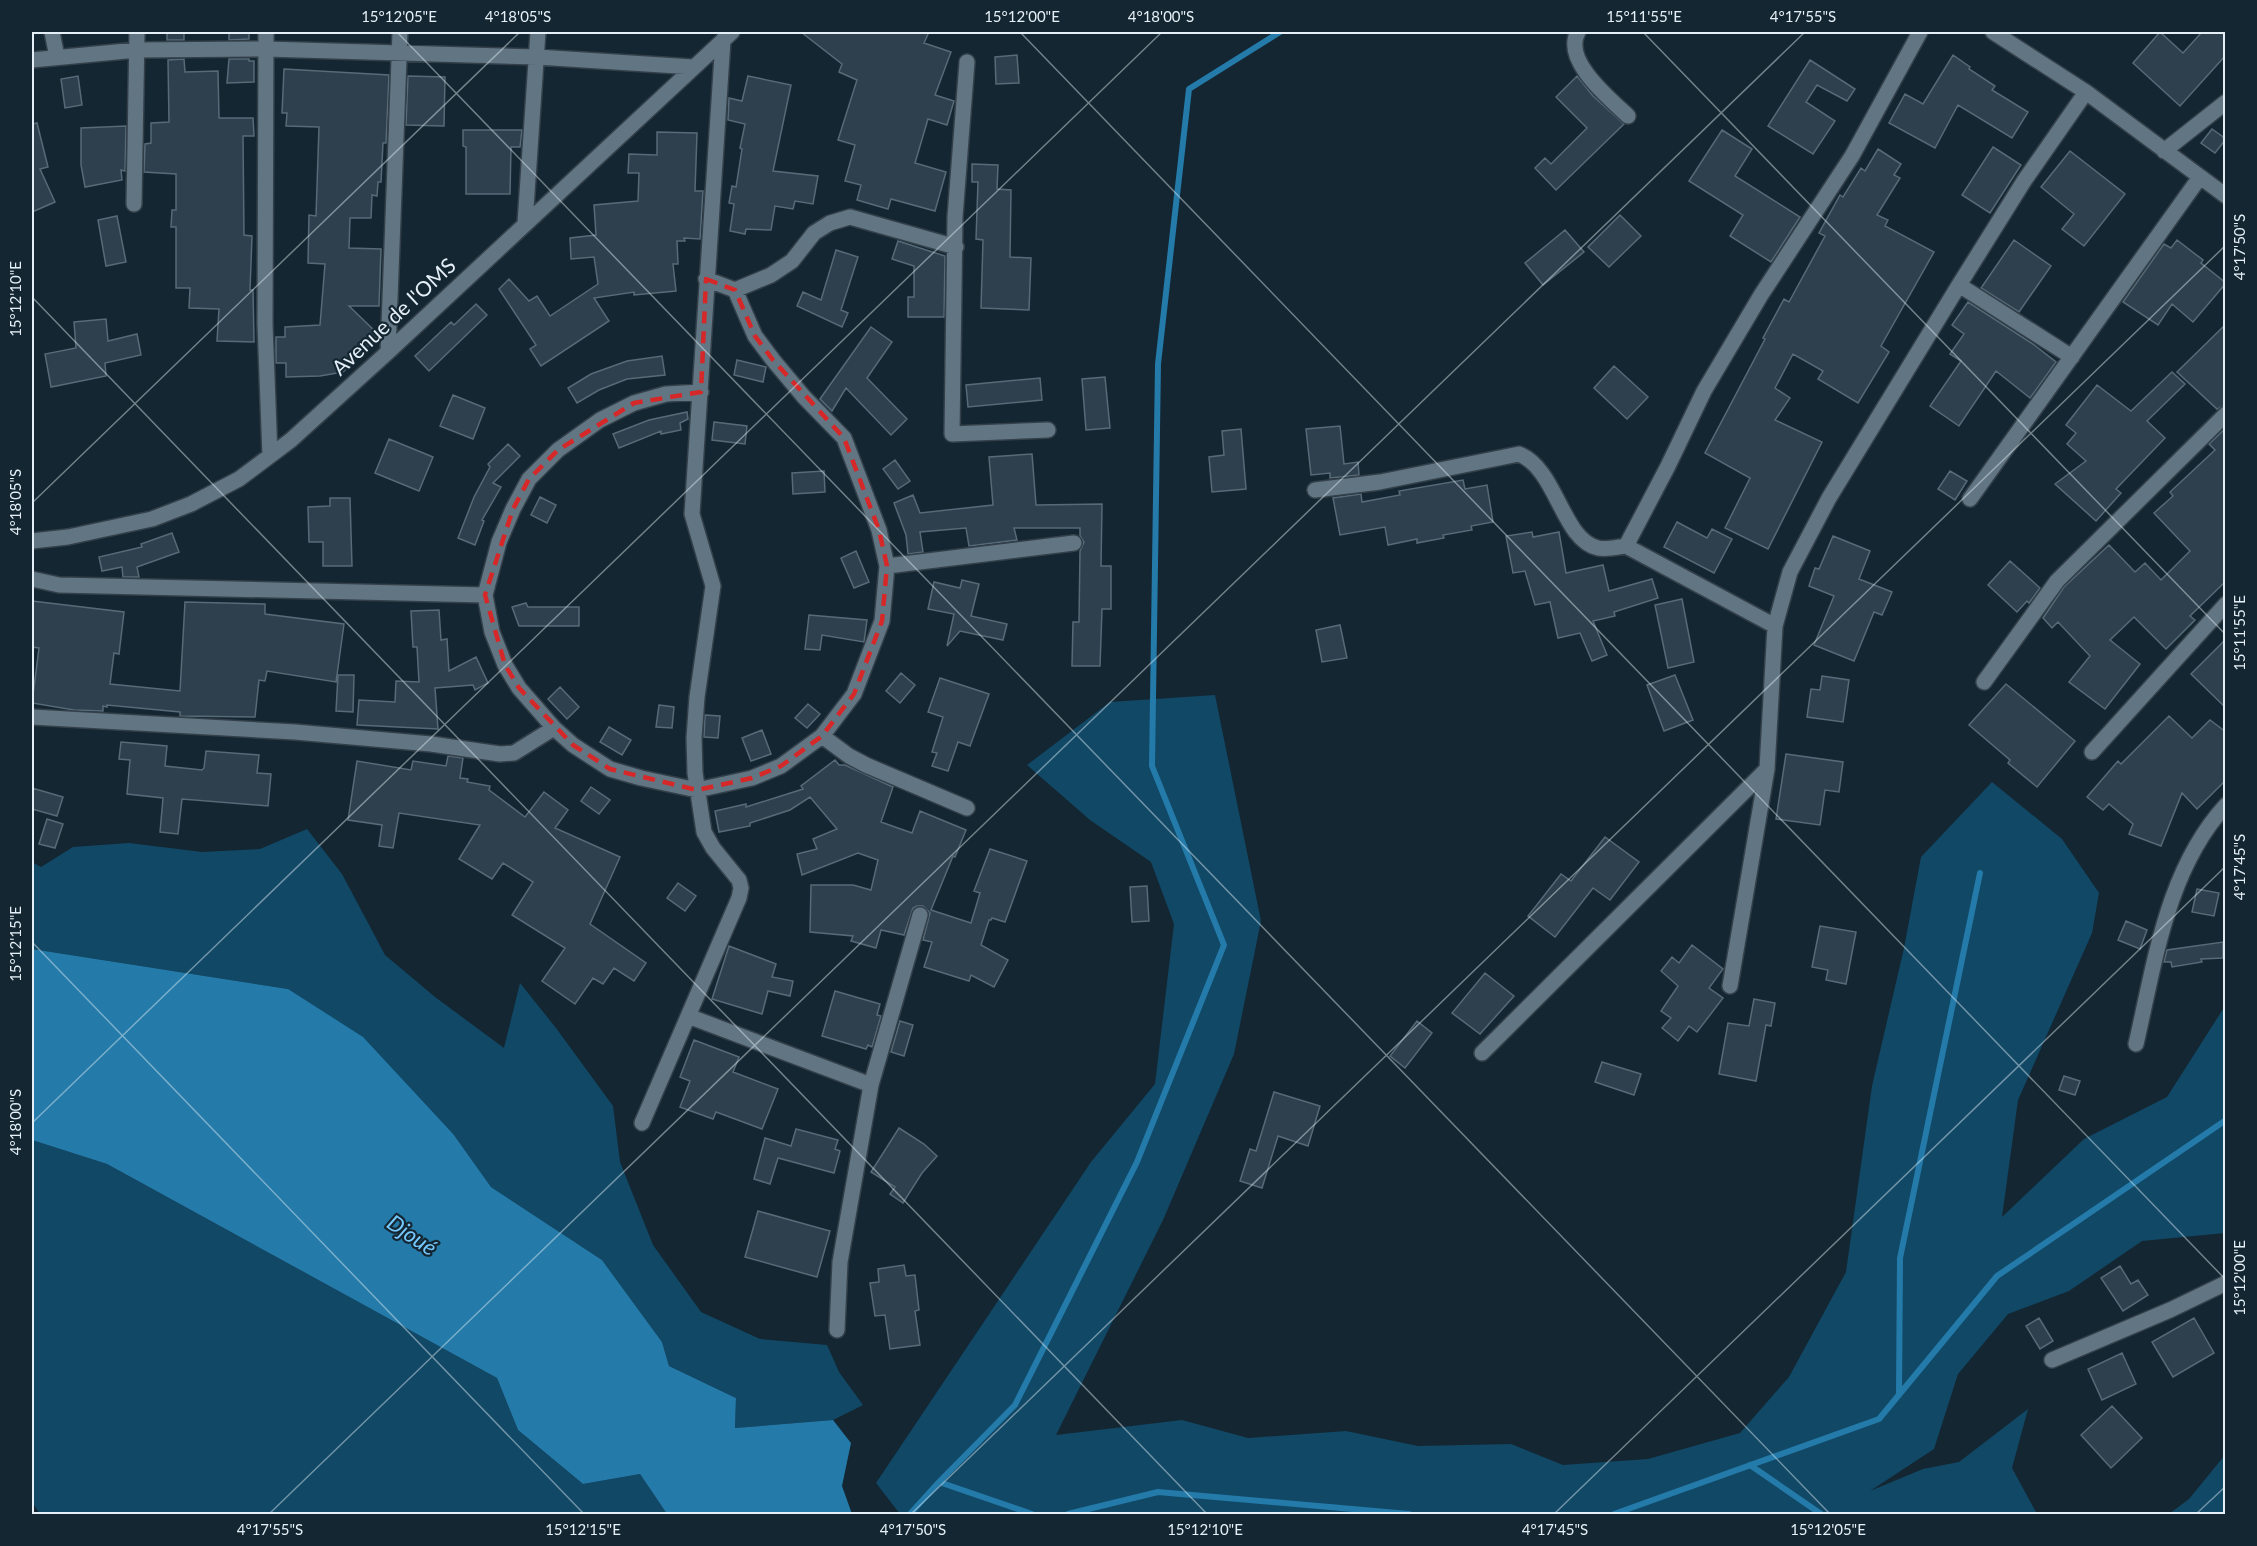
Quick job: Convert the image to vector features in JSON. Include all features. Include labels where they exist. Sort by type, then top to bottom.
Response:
[{"type":"street","points":[[52,32],[57,57]]},
{"type":"street","points":[[134,204],[137,32]]},
{"type":"street","points":[[266,32],[265,324],[270,456]]},
{"type":"street","points":[[388,352],[400,32]]},
{"type":"street","points":[[525,224],[538,32]]},
{"type":"street","points":[[1578,32],[1574,39],[1576,57],[1596,85],[1628,116]]},
{"type":"street","points":[[1626,546],[1704,391],[1761,295],[1852,156],[1920,32]]},
{"type":"street","points":[[1993,32],[2086,92],[2226,196]]},
{"type":"street","points":[[642,1123],[741,888],[739,880],[713,848],[704,832],[697,790],[694,738],[697,697],[713,586],[692,514],[706,279],[728,36]]},
{"type":"street","name":"Avenue de l'OMS","points":[[32,542],[68,537],[152,519],[191,504],[230,484],[270,456],[388,352],[728,36]]},
{"type":"street","points":[[32,60],[137,50],[266,49],[537,57],[693,67]]},
{"type":"street","points":[[967,62],[955,217],[952,434],[1048,430]]},
{"type":"street","points":[[1730,986],[1767,769],[1775,626],[1790,572],[1829,498],[1959,285],[2024,181],[2086,92]]},
{"type":"street","points":[[2164,151],[2226,102]]},
{"type":"street","points":[[1970,499],[2200,177]]},
{"type":"street","points":[[706,279],[735,290],[771,275],[792,261],[814,233],[830,222],[850,217],[956,248]]},
{"type":"street","points":[[1959,285],[2072,357]]},
{"type":"street","points":[[701,392],[666,394],[634,403],[600,420],[558,450],[529,479],[513,509],[499,542],[485,595],[492,632],[505,665],[519,688],[554,728],[573,745],[610,769],[697,790],[752,778],[781,766],[822,736],[854,694],[882,621],[887,566],[879,530],[844,438],[804,397],[755,336],[735,290]]},
{"type":"street","points":[[1984,682],[2057,581],[2226,414]]},
{"type":"street","points":[[1315,490],[1380,482],[1519,454],[1530,458],[1543,473],[1576,532],[1585,542],[1599,549],[1626,546],[1775,626]]},
{"type":"street","points":[[887,566],[1074,543]]},
{"type":"street","points":[[32,579],[59,585],[485,595]]},
{"type":"street","points":[[2092,752],[2226,604]]},
{"type":"street","points":[[32,717],[295,732],[431,744],[500,754],[514,753],[554,728]]},
{"type":"street","points":[[822,736],[849,756],[866,765],[967,808]]},
{"type":"street","points":[[1482,1053],[1767,769]]},
{"type":"street","points":[[2136,1044],[2165,920],[2190,855],[2216,815],[2226,805]]},
{"type":"street","points":[[837,1330],[840,1262],[871,1084],[920,915]]},
{"type":"street","points":[[688,1016],[871,1084]]},
{"type":"street","points":[[2052,1360],[2170,1310],[2226,1283]]},
{"type":"highlighted area","points":[[706,279],[735,290],[755,336],[773,360],[844,438],[879,530],[887,566],[882,621],[854,694],[822,736],[781,766],[752,778],[697,790],[610,769],[573,745],[519,688],[505,665],[485,595],[513,509],[529,479],[558,450],[634,403],[701,392]]},
{"type":"shaded area","points":[[1215,695],[1261,921],[1234,1054],[1163,1220],[1056,1435],[1182,1420],[1248,1438],[1346,1431],[1418,1446],[1511,1444],[1563,1465],[1648,1459],[1740,1433],[1789,1377],[1846,1272],[1872,1086],[1904,948],[1921,857],[1992,782],[2062,839],[2099,893],[2092,933],[2018,1100],[2002,1217],[2084,1139],[2167,1097],[2225,1006],[2225,1233],[2142,1241],[2069,1291],[2008,1314],[1958,1374],[1934,1449],[1870,1491],[1923,1469],[1959,1462],[2028,1409],[2012,1468],[2037,1514],[900,1514],[876,1483],[1091,1162],[1155,1084],[1174,924],[1151,862],[1090,820],[1027,765],[1110,702]]},
{"type":"shaded area","points":[[307,829],[342,874],[385,955],[435,997],[504,1048],[520,983],[613,1106],[620,1162],[653,1245],[701,1312],[760,1339],[827,1345],[839,1372],[863,1405],[833,1420],[735,1428],[736,1398],[669,1366],[662,1342],[602,1260],[491,1187],[454,1135],[288,989],[32,949],[32,862],[41,867],[73,847],[129,843],[202,852],[260,849]]},
{"type":"shaded area","points":[[32,1140],[107,1164],[497,1378],[518,1430],[583,1484],[640,1474],[667,1514],[40,1514],[32,1502]]},
{"type":"shaded area","points":[[2225,1455],[2225,1514],[2169,1514],[2189,1499]]},
{"type":"water","name":"Djoué","points":[[32,949],[288,989],[363,1037],[454,1135],[491,1187],[602,1260],[662,1342],[669,1366],[736,1398],[735,1428],[833,1420],[851,1443],[842,1486],[852,1514],[667,1514],[640,1474],[583,1484],[518,1430],[497,1378],[107,1164],[32,1140]]},
{"type":"building","points":[[167,32],[184,32],[184,40],[167,40]]},
{"type":"building","points":[[229,32],[249,32],[249,39],[229,40]]},
{"type":"building","points":[[801,32],[929,32],[924,43],[951,52],[935,95],[954,101],[947,125],[928,119],[915,163],[946,172],[935,211],[891,199],[888,209],[857,200],[861,185],[845,181],[855,145],[838,140],[857,80],[839,72],[842,64]]},
{"type":"building","points":[[2160,32],[2183,53],[2202,32],[2226,32],[2226,55],[2180,106],[2133,63]]},
{"type":"building","points":[[1017,55],[1019,83],[996,84],[995,57]]},
{"type":"building","points":[[1953,55],[1995,86],[1992,90],[2028,112],[2012,138],[1958,105],[1935,148],[1889,123],[1905,94],[1923,104]]},
{"type":"building","points":[[184,59],[185,72],[218,71],[219,118],[253,118],[254,136],[243,136],[244,235],[252,236],[250,290],[253,290],[254,342],[217,341],[219,309],[189,308],[190,288],[176,288],[176,227],[171,227],[172,210],[176,210],[176,174],[144,172],[145,144],[151,143],[151,123],[169,122],[168,60]]},
{"type":"building","points":[[229,59],[254,61],[254,82],[227,83]]},
{"type":"building","points":[[1810,60],[1855,89],[1847,101],[1817,85],[1806,102],[1835,121],[1813,154],[1768,126]]},
{"type":"building","points":[[284,69],[389,75],[386,143],[383,143],[381,182],[378,182],[377,196],[372,195],[371,218],[350,218],[349,248],[381,249],[379,306],[349,306],[379,335],[343,372],[320,376],[286,377],[286,363],[276,363],[276,337],[285,337],[285,327],[320,325],[325,264],[308,263],[309,215],[316,216],[319,127],[286,126],[287,113],[282,113]]},
{"type":"building","points":[[78,76],[82,105],[65,108],[61,79]]},
{"type":"building","points":[[408,76],[445,77],[444,126],[406,125]]},
{"type":"building","points":[[748,76],[791,85],[773,171],[818,176],[813,204],[795,201],[793,209],[775,206],[771,230],[746,229],[745,234],[730,231],[734,204],[729,203],[732,186],[736,187],[745,124],[728,120],[729,98],[742,101]]},
{"type":"building","points":[[1577,76],[1593,96],[1624,124],[1556,190],[1535,168],[1545,158],[1551,164],[1587,128],[1556,97]]},
{"type":"building","points":[[37,123],[48,167],[40,169],[55,202],[32,212],[32,124]]},
{"type":"building","points":[[126,126],[125,171],[121,170],[122,180],[85,187],[81,165],[81,128]]},
{"type":"building","points":[[2212,129],[2226,139],[2215,153],[2201,143]]},
{"type":"building","points":[[463,130],[522,130],[520,147],[511,147],[510,194],[466,194],[466,147],[463,146]]},
{"type":"building","points":[[1722,130],[1752,149],[1735,176],[1800,217],[1771,262],[1730,236],[1743,215],[1689,181]]},
{"type":"building","points":[[657,132],[697,133],[695,191],[703,191],[700,239],[684,238],[685,241],[677,241],[678,264],[673,264],[676,291],[634,295],[634,292],[594,298],[609,321],[541,366],[530,349],[536,345],[499,289],[509,279],[529,301],[537,296],[550,316],[598,284],[594,257],[571,259],[570,238],[596,235],[594,205],[638,201],[639,173],[628,173],[629,154],[657,155]]},
{"type":"building","points":[[1993,147],[2021,165],[1990,213],[1962,195]]},
{"type":"building","points":[[1878,149],[1901,164],[1894,175],[1900,178],[1877,215],[1888,220],[1885,226],[1934,252],[1881,346],[1889,352],[1858,403],[1818,379],[1823,371],[1793,354],[1775,388],[1790,398],[1775,420],[1822,442],[1768,549],[1725,528],[1750,478],[1705,453],[1784,299],[1789,302],[1825,236],[1819,233],[1840,195],[1843,197],[1861,168],[1865,171]]},
{"type":"building","points":[[2070,151],[2125,194],[2084,246],[2062,229],[2074,214],[2041,187]]},
{"type":"building","points":[[972,164],[998,165],[997,189],[1011,190],[1010,257],[1031,258],[1029,310],[981,308],[983,240],[976,239],[978,182],[972,182]]},
{"type":"building","points":[[1620,215],[1641,236],[1609,267],[1588,247]]},
{"type":"building","points":[[117,216],[126,262],[106,266],[98,220]]},
{"type":"building","points":[[1565,230],[1584,252],[1543,285],[1525,263]]},
{"type":"building","points":[[2014,240],[2051,266],[2019,312],[1981,288]]},
{"type":"building","points":[[2177,240],[2203,260],[2201,263],[2226,283],[2193,322],[2172,304],[2158,325],[2123,302],[2164,244],[2171,248]]},
{"type":"building","points":[[898,241],[945,256],[944,317],[908,317],[908,297],[914,297],[914,266],[892,259]]},
{"type":"building","points":[[836,250],[858,257],[841,310],[848,313],[842,327],[797,306],[803,292],[821,300]]},
{"type":"building","points":[[1968,302],[2033,344],[2056,362],[2030,398],[1996,371],[1959,426],[1930,406],[1961,361],[1950,354],[1964,334],[1952,325]]},
{"type":"building","points":[[476,304],[487,315],[429,371],[415,356],[451,322],[454,325]]},
{"type":"building","points":[[106,319],[108,341],[137,334],[141,355],[105,363],[106,376],[51,387],[45,354],[76,348],[74,322]]},
{"type":"building","points":[[2226,324],[2226,405],[2217,409],[2177,372]]},
{"type":"building","points":[[871,327],[892,342],[867,378],[907,419],[891,435],[846,388],[832,411],[820,399]]},
{"type":"building","points":[[662,356],[665,375],[627,379],[599,390],[577,403],[568,388],[591,374],[627,361]]},
{"type":"building","points":[[737,360],[766,367],[763,382],[734,375]]},
{"type":"building","points":[[1614,366],[1648,397],[1627,419],[1594,388]]},
{"type":"building","points":[[2172,372],[2185,384],[2147,421],[2165,438],[2116,489],[2121,493],[2096,521],[2055,484],[2086,461],[2067,444],[2076,433],[2066,425],[2097,385],[2131,411]]},
{"type":"building","points":[[1105,377],[1110,428],[1086,430],[1082,379]]},
{"type":"building","points":[[1040,378],[1042,400],[968,407],[966,385]]},
{"type":"building","points":[[453,395],[485,408],[473,439],[440,426]]},
{"type":"building","points":[[687,412],[688,419],[680,423],[681,430],[661,434],[661,431],[619,448],[613,434],[649,420]]},
{"type":"building","points":[[714,422],[747,426],[745,444],[712,440]]},
{"type":"building","points":[[1340,426],[1344,464],[1358,462],[1359,475],[1330,478],[1330,473],[1311,475],[1306,429]]},
{"type":"building","points":[[2226,428],[2226,581],[2190,616],[2195,620],[2166,649],[2134,617],[2110,640],[2140,664],[2105,709],[2069,682],[2090,656],[2058,622],[2052,628],[2043,618],[2064,587],[2109,545],[2135,572],[2145,563],[2161,580],[2190,551],[2154,513],[2173,496],[2170,492],[2215,450],[2209,444]]},
{"type":"building","points":[[1241,429],[1246,489],[1212,492],[1209,457],[1224,455],[1222,431]]},
{"type":"building","points":[[389,439],[433,457],[419,491],[375,473]]},
{"type":"building","points":[[508,444],[520,456],[493,483],[501,487],[482,520],[484,521],[475,545],[458,538],[474,497],[490,467],[488,464]]},
{"type":"building","points":[[1032,454],[1036,505],[1102,504],[1101,566],[1111,566],[1111,609],[1102,609],[1100,666],[1072,666],[1073,622],[1079,622],[1080,551],[1084,542],[1080,536],[1080,528],[1014,528],[1017,540],[969,546],[966,528],[920,532],[923,552],[908,554],[906,535],[894,503],[913,495],[920,513],[993,505],[989,457]]},
{"type":"building","points":[[895,460],[910,481],[898,489],[883,469]]},
{"type":"building","points":[[824,471],[825,492],[793,494],[792,473]]},
{"type":"building","points":[[1950,471],[1967,481],[1955,500],[1938,489]]},
{"type":"building","points":[[1463,480],[1465,489],[1487,485],[1493,522],[1471,526],[1472,530],[1443,535],[1444,538],[1417,543],[1417,539],[1388,545],[1385,527],[1340,535],[1333,498],[1361,494],[1362,502],[1400,495],[1399,491]]},
{"type":"building","points":[[540,497],[556,505],[547,523],[531,515]]},
{"type":"building","points":[[330,498],[350,498],[352,566],[323,566],[323,542],[309,542],[308,507],[330,506]]},
{"type":"building","points":[[1677,522],[1707,538],[1712,529],[1732,539],[1714,573],[1664,547]]},
{"type":"building","points":[[1532,532],[1533,537],[1559,532],[1566,573],[1603,565],[1609,591],[1652,579],[1658,598],[1614,612],[1615,616],[1593,621],[1607,655],[1592,661],[1580,633],[1558,638],[1550,602],[1535,605],[1525,571],[1513,573],[1506,536]]},
{"type":"building","points":[[172,533],[179,552],[137,567],[139,577],[123,577],[122,567],[102,571],[99,557],[142,547],[141,544]]},
{"type":"building","points":[[1833,536],[1870,551],[1859,579],[1892,592],[1882,615],[1874,612],[1854,661],[1814,645],[1834,596],[1809,586],[1815,568],[1819,569]]},
{"type":"building","points":[[856,551],[869,582],[854,588],[841,558]]},
{"type":"building","points":[[2010,561],[2040,588],[2029,603],[2027,601],[2017,612],[1988,585]]},
{"type":"building","points":[[962,580],[979,584],[971,616],[1007,624],[1003,640],[960,631],[947,646],[954,614],[928,609],[934,582],[960,588]]},
{"type":"building","points":[[1682,599],[1694,662],[1668,668],[1655,605]]},
{"type":"building","points":[[32,601],[124,612],[119,654],[114,653],[110,684],[180,691],[185,602],[265,604],[265,614],[344,624],[336,682],[267,671],[265,681],[259,680],[255,717],[180,716],[180,712],[107,705],[107,707],[103,706],[103,711],[74,710],[32,703],[39,648],[32,647]]},
{"type":"building","points":[[526,603],[528,607],[579,607],[579,626],[519,626],[512,607]]},
{"type":"building","points":[[439,610],[441,640],[447,639],[449,671],[476,657],[488,683],[475,690],[473,685],[435,688],[438,729],[357,725],[359,700],[395,702],[396,681],[419,682],[417,647],[413,647],[411,611]]},
{"type":"building","points":[[809,615],[867,620],[864,642],[822,635],[820,650],[805,649]]},
{"type":"building","points":[[1340,625],[1347,658],[1322,662],[1316,630]]},
{"type":"building","points":[[2226,639],[2226,708],[2191,674]]},
{"type":"building","points":[[901,673],[915,685],[900,703],[886,691]]},
{"type":"building","points":[[338,675],[354,675],[353,712],[336,711]]},
{"type":"building","points":[[1675,675],[1693,720],[1664,731],[1647,685]]},
{"type":"building","points":[[1822,676],[1849,680],[1843,722],[1807,717],[1811,689],[1820,690]]},
{"type":"building","points":[[940,678],[989,694],[970,746],[958,742],[948,771],[932,766],[937,753],[932,752],[943,717],[928,712]]},
{"type":"building","points":[[2006,684],[2075,741],[2037,787],[2008,763],[2010,760],[1969,725]]},
{"type":"building","points":[[560,687],[579,707],[567,719],[548,699]]},
{"type":"building","points":[[808,704],[820,714],[807,728],[795,718]]},
{"type":"building","points":[[659,705],[674,707],[672,728],[656,727]]},
{"type":"building","points":[[705,715],[720,716],[718,738],[704,737]]},
{"type":"building","points":[[2169,716],[2192,738],[2210,720],[2226,732],[2226,780],[2197,809],[2182,793],[2161,846],[2129,834],[2133,824],[2109,804],[2103,810],[2087,797],[2118,761],[2121,764]]},
{"type":"building","points":[[609,727],[631,740],[622,755],[600,742]]},
{"type":"building","points":[[762,730],[771,754],[751,761],[742,738]]},
{"type":"building","points":[[121,742],[167,746],[165,766],[202,770],[206,751],[259,755],[257,773],[271,774],[268,806],[182,799],[178,834],[160,832],[163,798],[127,794],[130,760],[119,759]]},
{"type":"building","points":[[1786,754],[1843,762],[1839,792],[1825,790],[1820,825],[1776,819]]},
{"type":"building","points":[[448,756],[463,758],[460,778],[468,779],[467,782],[490,786],[489,790],[525,817],[544,792],[568,810],[555,828],[620,857],[590,924],[646,963],[634,981],[614,968],[603,984],[593,978],[575,1004],[542,981],[565,948],[512,915],[533,882],[503,863],[492,879],[459,859],[480,825],[399,813],[393,848],[379,846],[382,825],[348,820],[357,761],[411,770],[413,761],[446,766]]},
{"type":"building","points":[[835,760],[839,765],[845,765],[893,787],[881,822],[912,833],[920,811],[966,830],[931,910],[971,923],[980,893],[974,891],[990,849],[1027,861],[1005,922],[992,918],[989,920],[981,945],[1008,960],[994,987],[971,975],[969,981],[924,967],[932,942],[923,940],[930,913],[923,906],[913,908],[904,935],[881,930],[876,948],[851,941],[853,936],[810,932],[811,885],[853,885],[871,890],[878,860],[858,853],[802,875],[797,854],[817,849],[813,839],[837,829],[810,797],[790,810],[750,823],[750,826],[719,832],[715,811],[746,804],[746,807],[803,789],[801,786]]},
{"type":"building","points":[[591,787],[610,800],[599,814],[581,801]]},
{"type":"building","points":[[32,788],[63,797],[57,816],[32,809]]},
{"type":"building","points":[[47,819],[63,824],[55,848],[39,844]]},
{"type":"building","points":[[1605,837],[1639,862],[1610,900],[1593,888],[1555,937],[1528,916],[1561,874],[1571,881]]},
{"type":"building","points":[[678,883],[696,896],[685,911],[667,898]]},
{"type":"building","points":[[1147,886],[1149,921],[1132,922],[1130,887]]},
{"type":"building","points":[[2197,889],[2219,893],[2214,916],[2192,912]]},
{"type":"building","points":[[2126,921],[2147,930],[2140,949],[2118,940]]},
{"type":"building","points":[[1820,926],[1856,932],[1846,984],[1826,980],[1828,970],[1812,967]]},
{"type":"building","points":[[2223,942],[2223,958],[2201,959],[2202,962],[2172,967],[2171,962],[2164,962],[2167,950]]},
{"type":"building","points":[[1692,945],[1723,969],[1709,988],[1723,998],[1697,1032],[1689,1026],[1678,1041],[1662,1028],[1671,1018],[1661,1011],[1678,986],[1661,971],[1672,957],[1679,963]]},
{"type":"building","points":[[729,946],[776,964],[772,977],[793,981],[790,996],[768,991],[762,1014],[712,999]]},
{"type":"building","points":[[1485,973],[1514,996],[1480,1034],[1452,1013]]},
{"type":"building","points":[[835,991],[880,1004],[877,1015],[881,1016],[872,1047],[868,1045],[866,1049],[822,1036]]},
{"type":"building","points":[[1754,999],[1775,1003],[1771,1026],[1766,1025],[1756,1081],[1719,1074],[1728,1023],[1749,1026]]},
{"type":"building","points":[[900,1021],[913,1025],[904,1056],[891,1052]]},
{"type":"building","points":[[1417,1021],[1432,1033],[1405,1068],[1390,1056]]},
{"type":"building","points":[[694,1040],[739,1057],[733,1072],[778,1089],[762,1129],[716,1112],[713,1119],[680,1107],[690,1081],[680,1077]]},
{"type":"building","points":[[1602,1062],[1641,1074],[1634,1095],[1595,1082]]},
{"type":"building","points":[[2064,1076],[2080,1081],[2075,1095],[2059,1090]]},
{"type":"building","points":[[1274,1092],[1320,1106],[1308,1146],[1278,1136],[1262,1188],[1240,1181],[1250,1149],[1256,1151]]},
{"type":"building","points":[[899,1128],[924,1144],[937,1156],[922,1173],[903,1203],[890,1194],[895,1187],[871,1172]]},
{"type":"building","points":[[796,1129],[838,1140],[835,1149],[840,1151],[834,1173],[778,1158],[770,1184],[754,1179],[765,1138],[791,1146]]},
{"type":"building","points":[[758,1211],[830,1231],[817,1277],[745,1257]]},
{"type":"building","points":[[904,1265],[906,1276],[915,1275],[919,1310],[915,1311],[920,1345],[890,1349],[885,1315],[875,1316],[870,1283],[879,1282],[878,1269]]},
{"type":"building","points":[[2120,1266],[2131,1284],[2138,1280],[2148,1295],[2123,1311],[2101,1278]]},
{"type":"building","points":[[2039,1318],[2053,1341],[2040,1349],[2026,1326]]},
{"type":"building","points":[[2194,1318],[2214,1353],[2173,1377],[2152,1342]]},
{"type":"building","points":[[2122,1353],[2136,1384],[2102,1400],[2088,1369]]},
{"type":"building","points":[[2112,1406],[2142,1438],[2111,1468],[2081,1435]]},
{"type":"waterway","points":[[910,1514],[1015,1405],[1137,1162],[1224,945],[1152,766],[1158,364],[1189,89],[1280,32]]},
{"type":"waterway","points":[[1899,1395],[1900,1258],[1980,873]]},
{"type":"waterway","points":[[1614,1514],[1879,1419],[1997,1276],[2226,1120]]},
{"type":"waterway","points":[[1750,1465],[1821,1514]]},
{"type":"waterway","points":[[939,1482],[1032,1514]]},
{"type":"waterway","points":[[1068,1514],[1158,1492],[1409,1514]]}]
